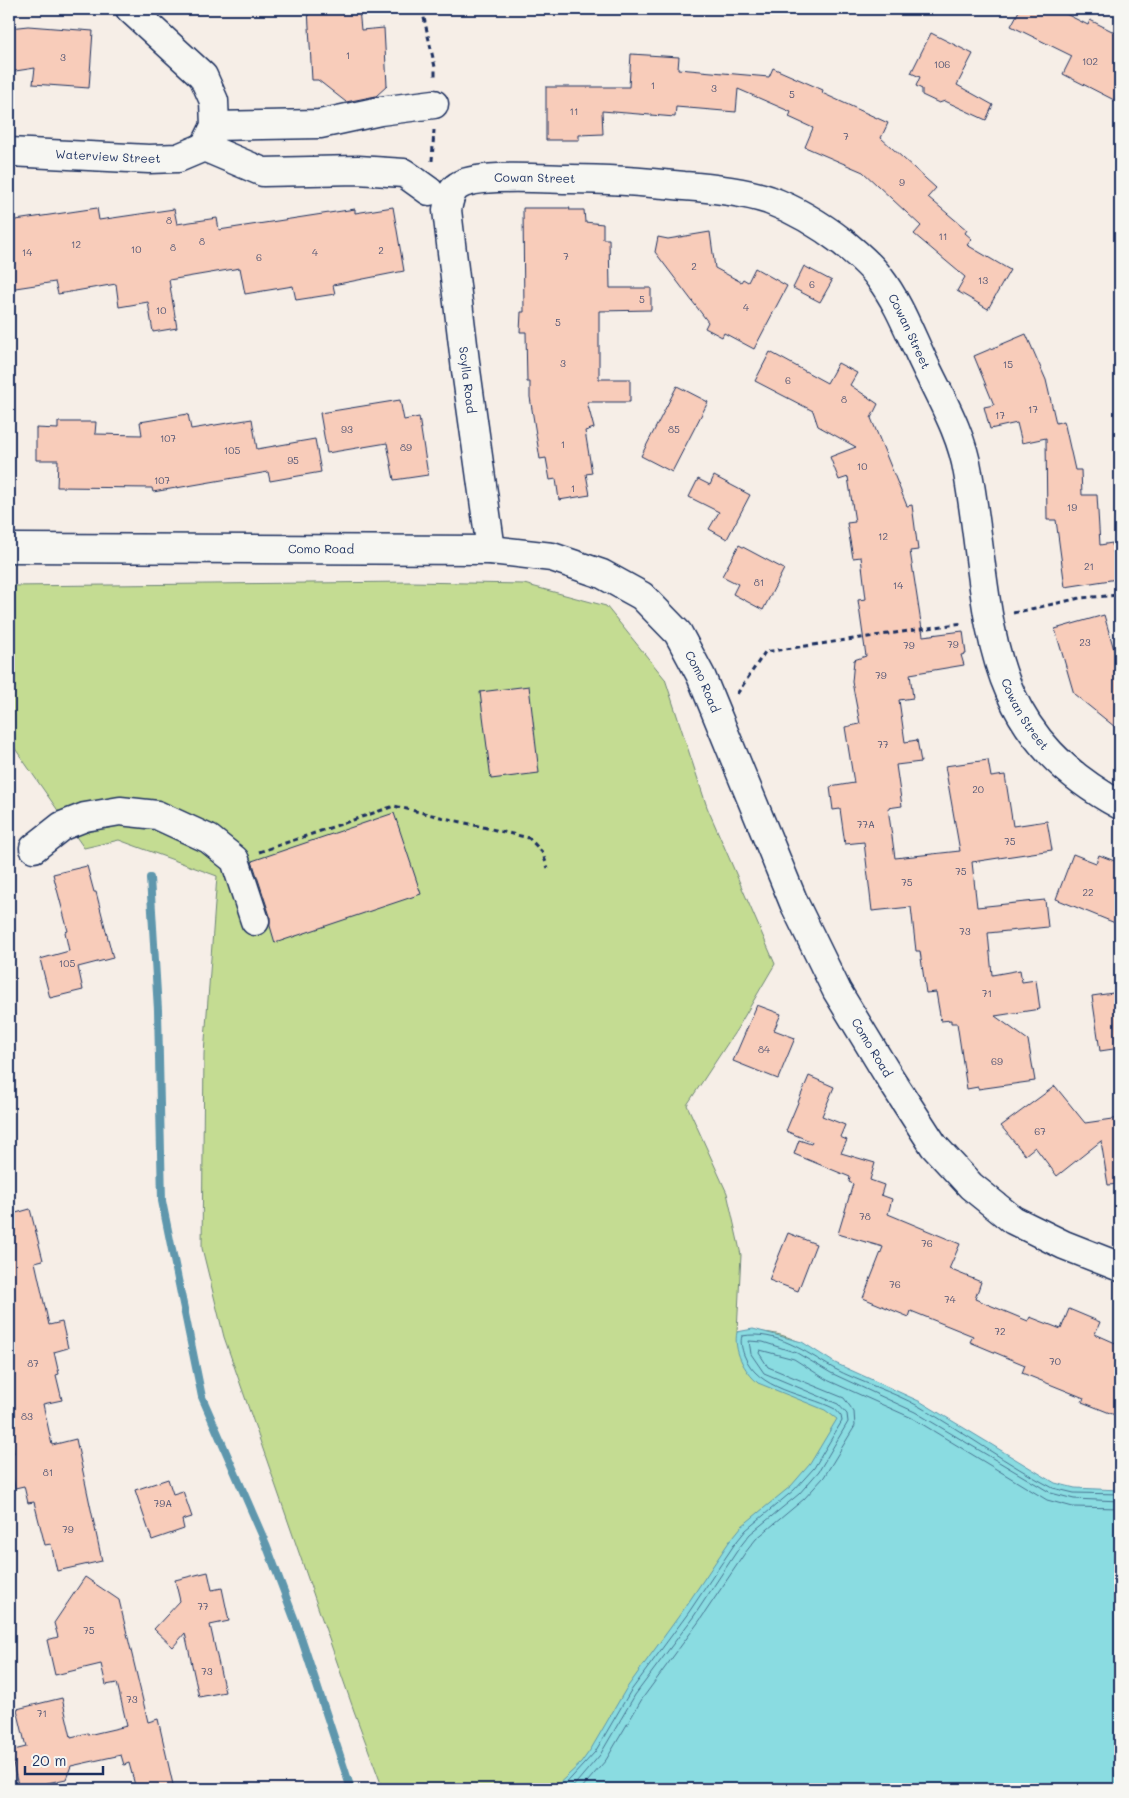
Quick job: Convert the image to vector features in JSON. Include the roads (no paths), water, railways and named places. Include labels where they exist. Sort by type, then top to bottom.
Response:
[{"type":"street","points":[[130,9],[203,76],[214,100],[209,137]]},
{"type":"street","points":[[209,137],[320,124],[380,111],[434,104]]},
{"type":"street","points":[[209,137],[263,172],[358,170],[404,173],[438,200]]},
{"type":"street","name":"Waterview Street","points":[[9,152],[149,159],[178,158],[209,137]]},
{"type":"street","name":"Cowan Street","points":[[438,200],[450,196],[457,186],[469,181],[484,179],[616,179],[722,189],[770,200],[831,233],[857,254],[878,275],[895,300],[962,444],[969,476],[988,619],[1000,671],[1025,721],[1050,753],[1072,773],[1120,805]]},
{"type":"street","name":"Scylla Road","points":[[438,200],[466,370],[491,550]]},
{"type":"street","name":"Como Road","points":[[9,548],[491,550],[552,557],[602,574],[642,596],[678,633],[701,676],[718,722],[794,904],[837,990],[888,1076],[934,1146],[971,1186],[1013,1220],[1064,1245],[1120,1268]]},
{"type":"street","points":[[34,848],[62,826],[85,816],[120,811],[157,815],[209,839],[235,860],[255,921]]},
{"type":"water","points":[[753,1329],[802,1342],[835,1363],[921,1402],[1055,1483],[1075,1488],[1120,1490],[1120,1789],[553,1789],[581,1763],[591,1749],[626,1689],[684,1609],[729,1542],[742,1526],[791,1486],[810,1464],[837,1419],[825,1410],[758,1383],[753,1378],[741,1360],[736,1339],[737,1332]]},
{"type":"waterway","points":[[150,878],[158,1010],[162,1201],[202,1397],[266,1544],[300,1634],[351,1789]]}]
